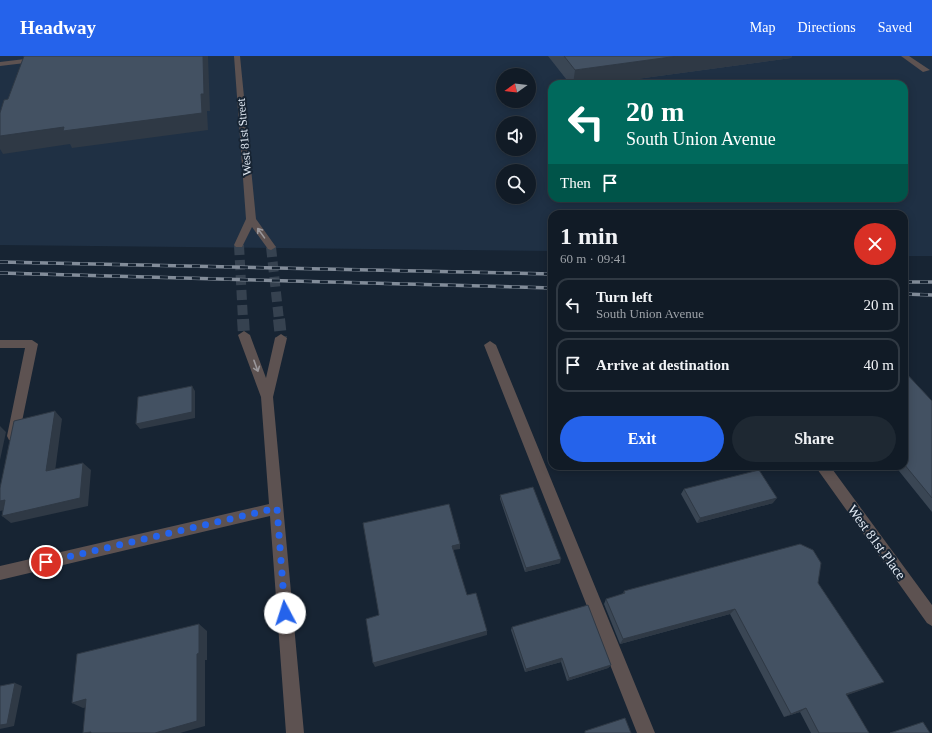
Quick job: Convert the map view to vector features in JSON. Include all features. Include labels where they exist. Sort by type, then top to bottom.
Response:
[{"type":"street","points":[[0,64],[23,65],[67,56]]},
{"type":"street","name":"West 81st Street","points":[[237,56],[251,219]]},
{"type":"street","points":[[904,56],[929,70],[932,76]]},
{"type":"street","points":[[239,244],[251,219],[271,247]]},
{"type":"street","points":[[244,335],[267,397],[295,733]]},
{"type":"street","points":[[267,397],[281,338]]},
{"type":"street","points":[[0,344],[32,344],[10,452]]},
{"type":"street","points":[[490,345],[646,733]]},
{"type":"street","name":"West 81st Place","points":[[825,470],[932,618]]},
{"type":"street","points":[[0,573],[277,508]]},
{"type":"shaded area","points":[[0,56],[932,56],[932,256],[908,256],[908,210],[548,210],[548,251],[0,245]]},
{"type":"building","points":[[24,56],[203,56],[204,94],[201,94],[202,113],[63,131],[64,127],[0,136],[0,113],[4,100],[8,99]]},
{"type":"building","points":[[564,56],[678,56],[575,70]]},
{"type":"building","points":[[908,375],[932,401],[932,498],[908,469]]},
{"type":"building","points":[[192,386],[192,412],[136,424],[138,397]]},
{"type":"building","points":[[55,411],[46,471],[83,463],[80,498],[2,516],[5,500],[0,501],[0,488],[14,421]]},
{"type":"building","points":[[759,470],[777,498],[700,518],[684,489]]},
{"type":"building","points":[[533,487],[561,559],[526,568],[500,495]]},
{"type":"building","points":[[449,504],[460,544],[452,546],[467,595],[476,593],[487,631],[373,663],[366,619],[379,615],[363,523]]},
{"type":"building","points":[[800,544],[813,550],[821,563],[818,583],[884,682],[846,694],[869,733],[819,733],[806,708],[791,714],[735,609],[623,639],[606,599],[625,593],[624,591]]},
{"type":"building","points":[[588,605],[611,665],[569,678],[562,658],[526,669],[512,627]]},
{"type":"building","points":[[199,624],[199,653],[197,654],[197,721],[155,733],[83,733],[86,699],[72,703],[77,654]]},
{"type":"building","points":[[15,683],[7,724],[0,725],[0,686]]},
{"type":"building","points":[[625,718],[631,733],[585,733],[585,731]]},
{"type":"building","points":[[923,722],[930,733],[890,733]]},
{"type":"tunnel","points":[[239,245],[243,320]]},
{"type":"tunnel","points":[[271,247],[279,320]]},
{"type":"tunnel","points":[[243,319],[244,335]]},
{"type":"tunnel","points":[[279,319],[281,338]]},
{"type":"railway","points":[[0,262],[548,274]]},
{"type":"railway","points":[[0,273],[548,288]]},
{"type":"railway","points":[[908,282],[932,282]]},
{"type":"railway","points":[[908,294],[932,295]]},
{"type":"route","points":[[46,562],[277,508],[285,613]]}]
